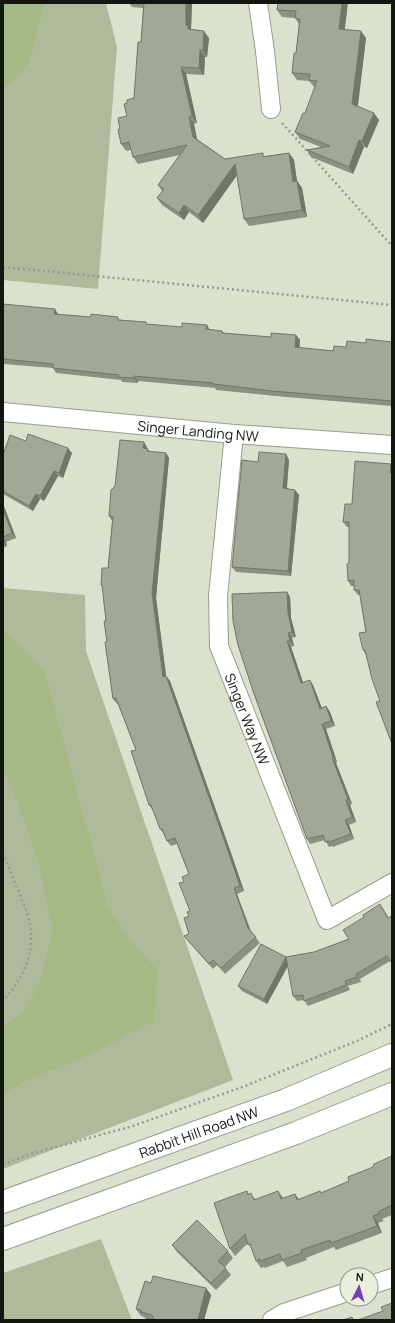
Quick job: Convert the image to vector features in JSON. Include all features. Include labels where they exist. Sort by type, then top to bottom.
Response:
[{"type":"main road","name":"Rabbit Hill Road NW","points":[[3,1202],[286,1100],[392,1055]]},
{"type":"main road","points":[[3,1239],[296,1133],[392,1094]]},
{"type":"street","points":[[258,3],[271,109]]},
{"type":"street","name":"Singer Landing NW","points":[[4,412],[234,434],[392,445]]},
{"type":"street","name":"Singer Way NW","points":[[234,434],[218,596],[219,646],[328,920],[392,884]]},
{"type":"street","points":[[379,1282],[392,1278]]},
{"type":"street","points":[[272,1320],[284,1313],[339,1295]]},
{"type":"path","points":[[271,109],[308,153],[392,246]]},
{"type":"path","points":[[3,267],[392,305]]},
{"type":"path","points":[[3,853],[28,915],[31,936],[29,960],[20,981],[3,1001]]},
{"type":"path","points":[[3,1164],[34,1153],[133,1126],[230,1092],[357,1041],[392,1024]]},
{"type":"shaded area","points":[[3,3],[106,3],[117,47],[98,289],[3,280]]},
{"type":"shaded area","points":[[3,3],[44,3],[29,61],[17,79],[3,88]]},
{"type":"shaded area","points":[[3,588],[85,595],[86,651],[233,1080],[3,1169]]},
{"type":"shaded area","points":[[3,633],[8,634],[44,669],[108,907],[127,936],[158,971],[154,1021],[83,1058],[29,1079],[3,1094],[3,1026],[26,1010],[40,981],[53,932],[39,864],[16,798],[3,771]]},
{"type":"shaded area","points":[[101,1239],[132,1320],[3,1320],[3,1273]]},
{"type":"building","points":[[144,3],[186,3],[186,25],[188,25],[188,29],[204,31],[203,50],[200,50],[199,68],[181,67],[192,116],[189,117],[193,137],[225,159],[263,153],[263,157],[289,153],[293,182],[297,181],[302,210],[244,219],[235,164],[198,215],[184,205],[179,213],[157,198],[164,189],[158,185],[187,145],[133,157],[129,142],[121,144],[118,129],[120,129],[118,118],[127,116],[124,104],[127,103],[127,100],[134,98],[138,42],[141,42]]},
{"type":"building","points":[[278,3],[342,3],[339,29],[361,31],[352,104],[374,113],[362,141],[359,140],[349,167],[307,150],[330,146],[295,132],[303,113],[305,113],[317,81],[309,80],[310,74],[292,73],[300,19],[295,18],[296,11],[277,10]]},
{"type":"building","points":[[3,304],[55,309],[54,314],[91,317],[91,314],[118,317],[118,320],[146,322],[146,324],[182,327],[182,323],[207,325],[206,329],[222,331],[222,333],[271,337],[271,333],[296,335],[295,347],[333,351],[334,346],[346,347],[347,341],[366,343],[366,339],[392,342],[392,401],[272,391],[213,383],[134,376],[134,378],[118,377],[119,375],[53,368],[53,364],[3,359]]},
{"type":"building","points":[[28,434],[68,448],[59,473],[54,471],[40,496],[36,494],[29,506],[3,491],[3,455],[10,435],[26,441]]},
{"type":"building","points":[[120,440],[144,442],[143,448],[148,449],[147,451],[166,453],[152,593],[163,677],[166,676],[240,886],[234,888],[248,928],[256,937],[221,968],[213,960],[209,964],[184,936],[189,934],[184,918],[189,916],[187,912],[190,911],[179,883],[184,882],[182,877],[189,874],[175,838],[167,841],[162,829],[160,829],[151,805],[149,805],[131,751],[136,750],[116,698],[113,699],[105,642],[107,642],[104,621],[106,621],[101,585],[102,568],[108,568],[113,517],[109,516],[111,490],[115,486]]},
{"type":"building","points":[[259,452],[286,454],[283,488],[295,490],[288,571],[232,567],[242,460],[258,462]]},
{"type":"building","points":[[355,461],[391,464],[392,744],[376,702],[380,701],[359,633],[366,632],[359,590],[354,590],[354,580],[348,581],[347,564],[349,563],[349,522],[343,522],[345,504],[352,504]]},
{"type":"building","points":[[3,509],[12,533],[3,537]]},
{"type":"building","points":[[287,592],[288,613],[292,632],[288,633],[290,641],[287,641],[301,683],[310,680],[320,709],[326,706],[331,721],[322,724],[333,757],[332,758],[348,799],[346,800],[352,817],[345,820],[351,834],[329,842],[325,842],[323,835],[307,839],[253,691],[238,645],[233,621],[232,594]]},
{"type":"building","points":[[380,904],[388,918],[392,916],[392,961],[391,962],[387,956],[356,974],[357,977],[345,981],[346,985],[304,1001],[303,995],[293,996],[286,957],[314,952],[349,939],[343,930],[364,917],[363,915]]},
{"type":"building","points":[[261,944],[286,957],[264,999],[238,986]]},
{"type":"building","points":[[392,1156],[392,1205],[378,1212],[379,1214],[373,1216],[377,1226],[331,1243],[330,1240],[301,1250],[302,1253],[282,1260],[280,1254],[256,1261],[250,1244],[248,1245],[245,1234],[230,1249],[214,1203],[247,1191],[248,1195],[251,1193],[254,1200],[278,1191],[281,1199],[295,1194],[297,1200],[320,1191],[321,1193],[349,1181],[348,1177],[373,1167],[374,1164]]},
{"type":"building","points":[[197,1220],[228,1251],[218,1261],[226,1268],[211,1283],[172,1245]]},
{"type":"building","points":[[153,1276],[206,1288],[198,1320],[154,1320],[152,1315],[136,1309],[145,1281],[151,1283]]},
{"type":"building","points":[[392,1303],[392,1320],[358,1320],[383,1311],[381,1307]]},
{"type":"building","points":[[352,1317],[353,1320],[343,1320]]}]
